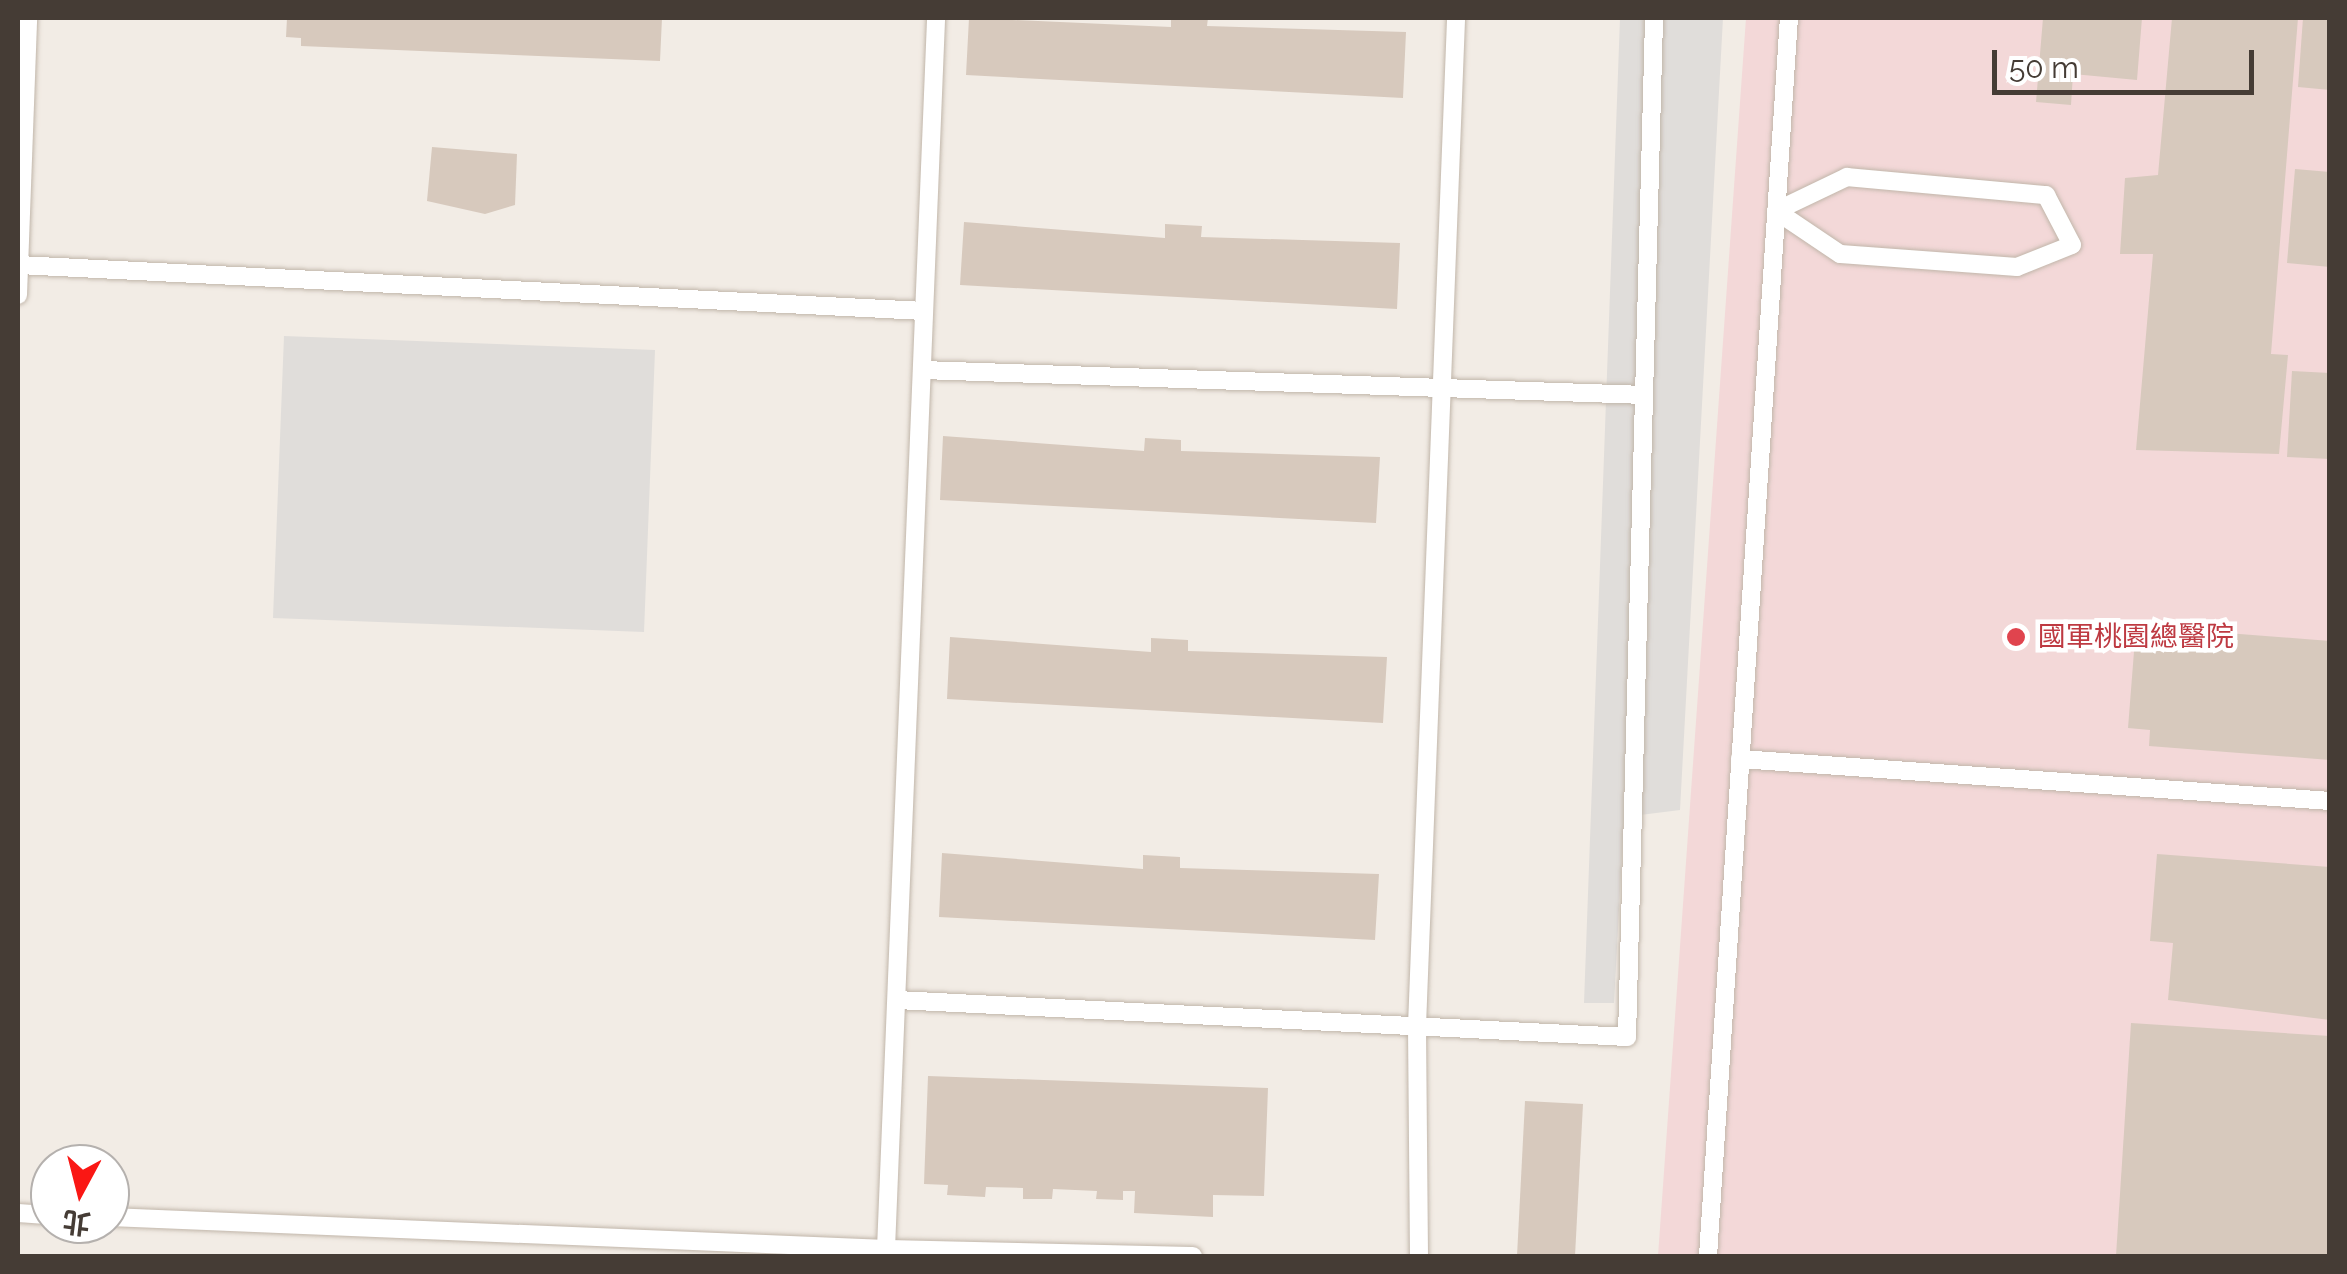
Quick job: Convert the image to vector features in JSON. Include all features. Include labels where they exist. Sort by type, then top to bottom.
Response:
[{"type":"lane","points":[[18,295],[28,18]]},
{"type":"lane","points":[[886,1253],[936,18]]},
{"type":"lane","points":[[1418,1256],[1416,1026],[1456,18]]},
{"type":"lane","points":[[896,1000],[1627,1037],[1654,18]]},
{"type":"lane","points":[[1708,1256],[1789,18]]},
{"type":"lane","points":[[1846,177],[2046,195],[2072,244],[2017,266],[1840,254],[1776,211],[1846,177]]},
{"type":"lane","points":[[19,265],[924,312]]},
{"type":"lane","points":[[922,370],[1442,384],[1644,395]]},
{"type":"lane","points":[[1740,759],[2330,801]]},
{"type":"lane","points":[[130,1218],[886,1253],[1194,1256]]},
{"type":"shaded area","points":[[1620,18],[1723,18],[1680,810],[1624,817],[1614,1003],[1584,1003]]},
{"type":"shaded area","name":"國軍桃園總醫院","points":[[1746,18],[2329,18],[2329,1256],[1658,1256]]},
{"type":"shaded area","points":[[284,336],[655,350],[644,632],[273,618]]},
{"type":"building","points":[[287,18],[662,18],[660,61],[301,46],[301,38],[286,37]]},
{"type":"building","points":[[969,18],[1171,27],[1171,18],[1208,18],[1207,26],[1406,32],[1403,98],[966,75]]},
{"type":"building","points":[[2043,18],[2142,18],[2137,80],[2073,74],[2071,105],[2036,102]]},
{"type":"building","points":[[2172,18],[2298,18],[2271,354],[2288,355],[2279,454],[2136,450],[2153,254],[2120,254],[2125,178],[2158,175]]},
{"type":"building","points":[[2303,18],[2330,18],[2330,90],[2298,87]]},
{"type":"building","points":[[432,147],[517,154],[515,205],[485,214],[427,201]]},
{"type":"building","points":[[2295,169],[2330,172],[2330,267],[2287,263]]},
{"type":"building","points":[[964,222],[1165,238],[1165,224],[1202,226],[1201,237],[1400,243],[1397,309],[960,285]]},
{"type":"building","points":[[2292,371],[2330,373],[2330,459],[2287,457]]},
{"type":"building","points":[[943,436],[1144,451],[1145,438],[1181,440],[1181,451],[1380,457],[1376,523],[940,500]]},
{"type":"building","points":[[2136,626],[2330,641],[2330,760],[2149,746],[2150,730],[2128,728]]},
{"type":"building","points":[[950,637],[1151,652],[1151,638],[1188,640],[1188,651],[1387,657],[1383,723],[947,699]]},
{"type":"building","points":[[942,853],[1143,869],[1143,855],[1180,857],[1180,868],[1379,874],[1375,940],[939,917]]},
{"type":"building","points":[[2157,854],[2330,867],[2330,1020],[2168,1000],[2173,943],[2150,941]]},
{"type":"building","points":[[2131,1023],[2330,1036],[2330,1256],[2116,1256]]},
{"type":"building","points":[[928,1076],[1268,1088],[1264,1196],[1213,1195],[1213,1217],[1134,1213],[1135,1191],[1123,1191],[1123,1200],[1096,1199],[1097,1191],[1053,1189],[1052,1199],[1023,1199],[1023,1188],[986,1187],[985,1197],[947,1195],[948,1185],[924,1184]]},
{"type":"building","points":[[1525,1101],[1583,1104],[1575,1256],[1517,1256]]},
{"type":"place","name":"國軍桃園總醫院","points":[[2016,637]]}]
